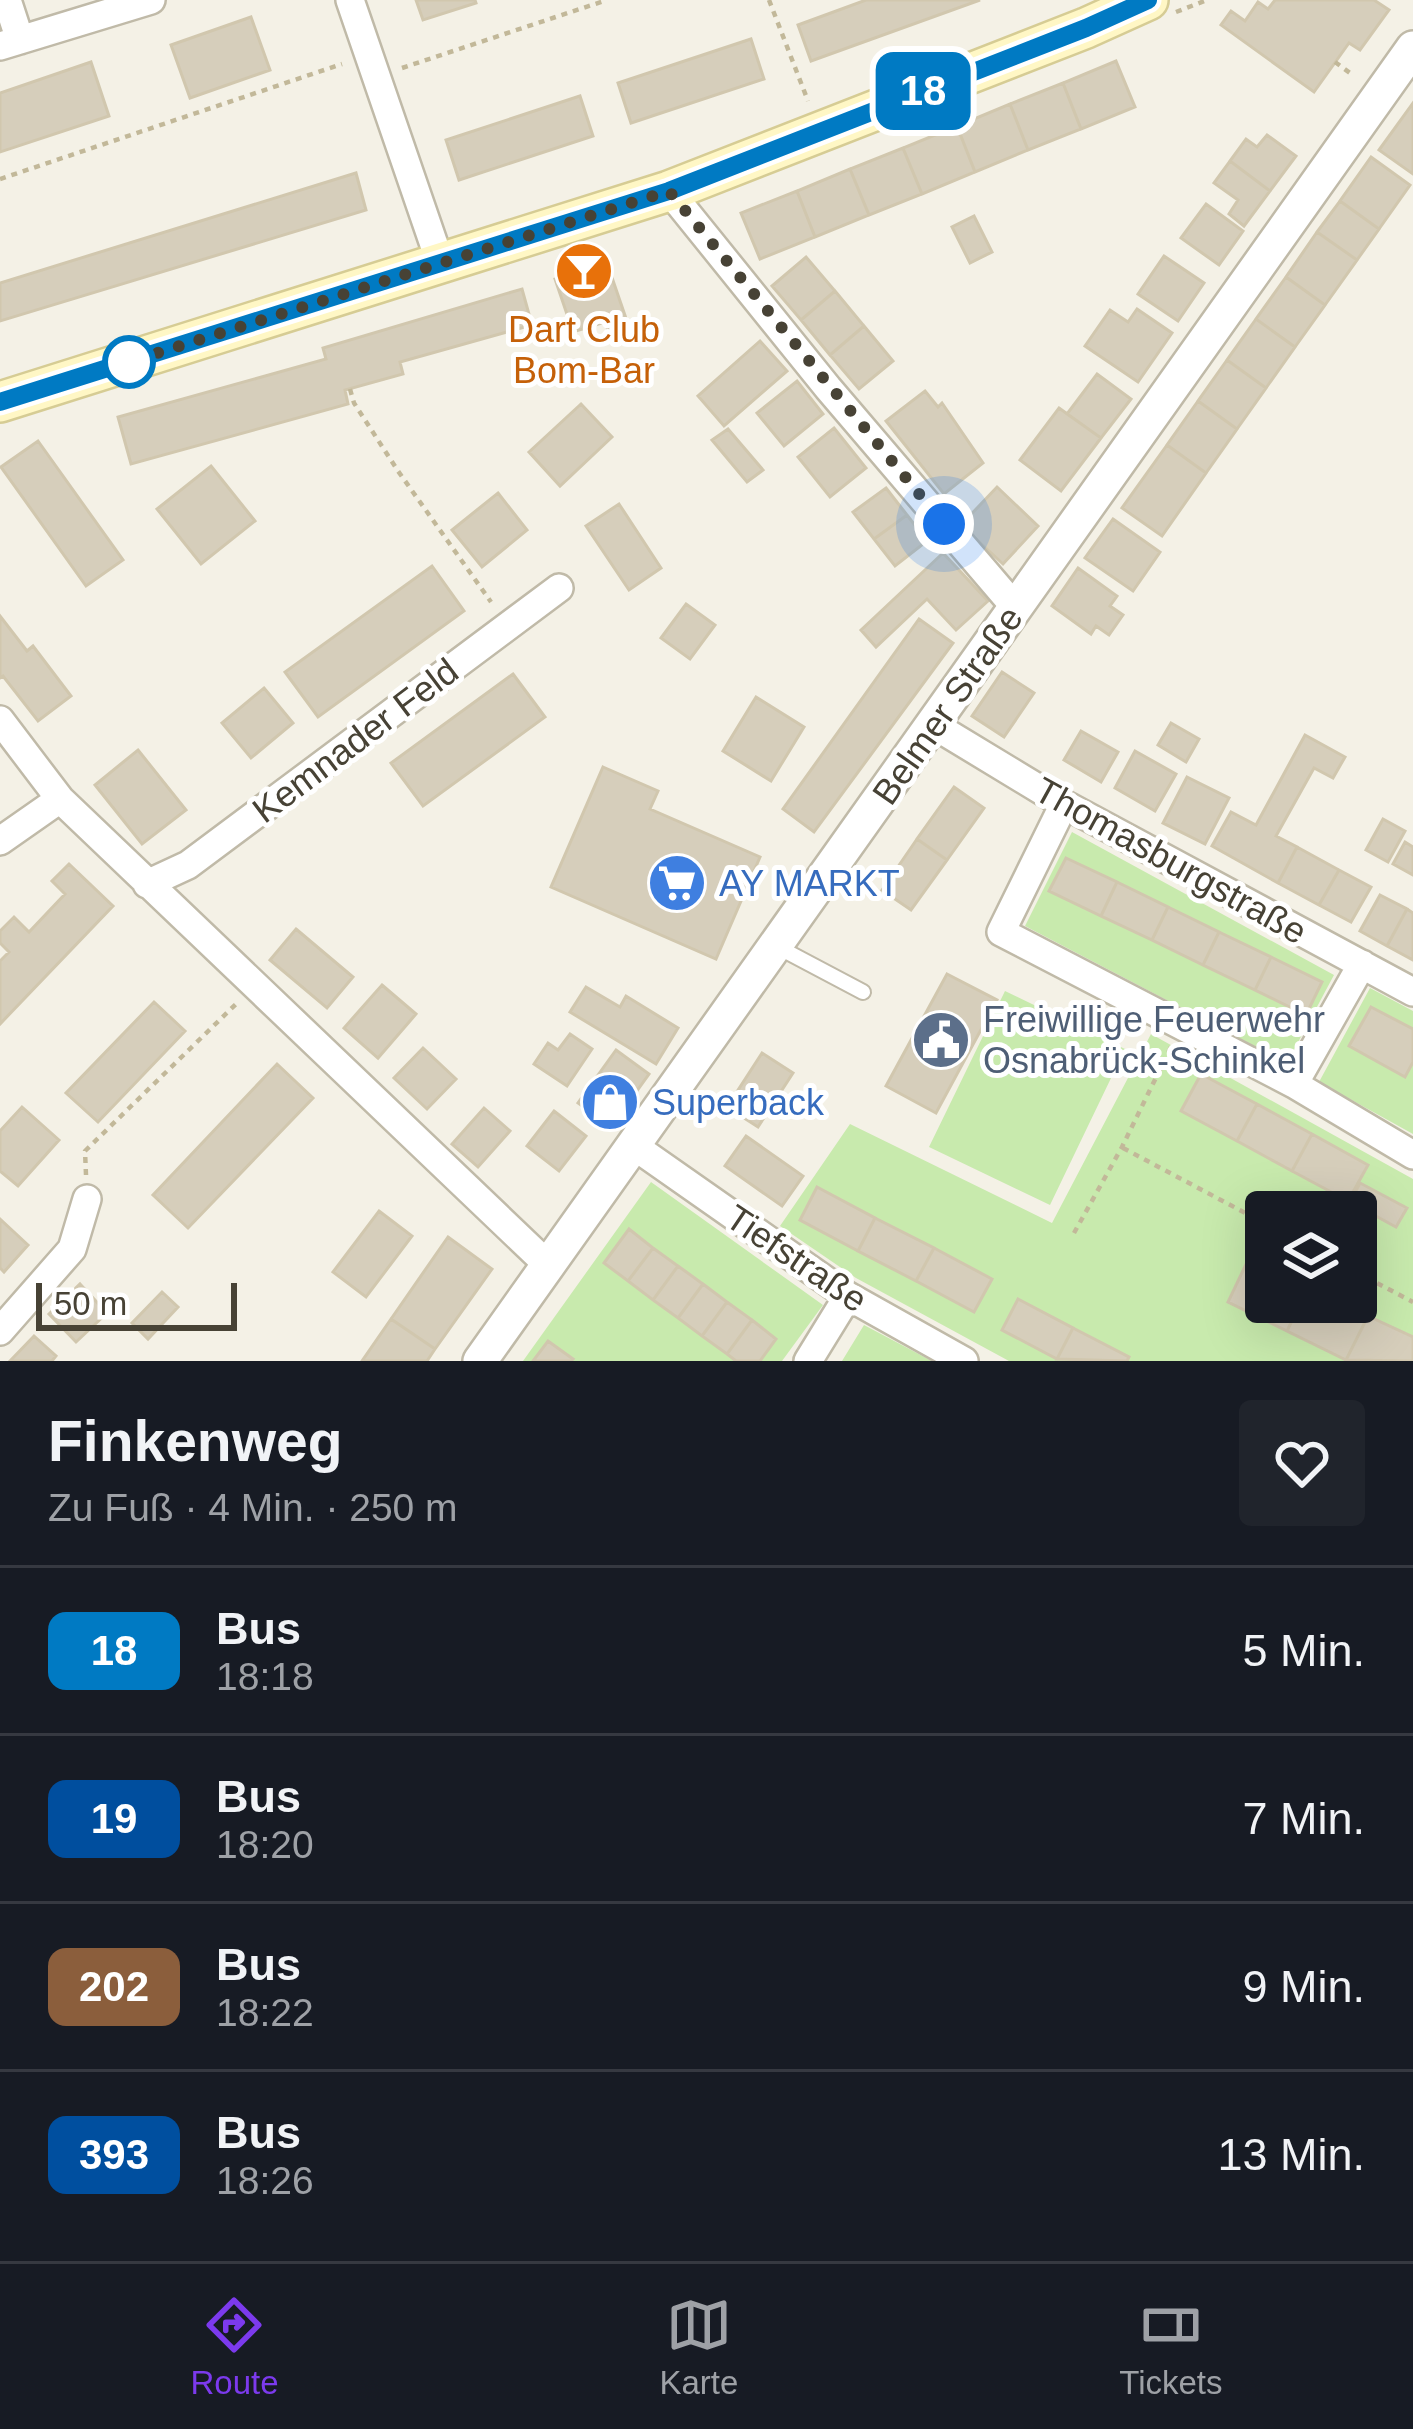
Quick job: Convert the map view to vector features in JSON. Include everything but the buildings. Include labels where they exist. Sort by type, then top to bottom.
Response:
[{"type":"main road","points":[[0,402],[669,191],[1086,28],[1157,8]]},
{"type":"street","points":[[7,0],[10,43],[152,0]]},
{"type":"street","points":[[350,0],[440,262]]},
{"type":"street","name":"Belmer Straße","points":[[480,1361],[1413,48]]},
{"type":"street","points":[[669,191],[828,388],[1015,607]]},
{"type":"street","name":"Kemnader Feld","points":[[147,884],[188,865],[560,588]]},
{"type":"street","points":[[0,719],[59,800],[548,1265]]},
{"type":"street","name":"Thomasburgstraße","points":[[932,724],[1064,804],[1413,992]]},
{"type":"street","points":[[0,841],[59,800]]},
{"type":"street","points":[[1064,804],[1001,932],[1294,1084],[1413,1155]]},
{"type":"street","points":[[1294,1084],[1362,964]]},
{"type":"street","name":"Tiefstraße","points":[[634,1146],[848,1296],[964,1361]]},
{"type":"street","points":[[0,1331],[72,1249],[87,1199]]},
{"type":"street","points":[[808,1361],[848,1296]]},
{"type":"lane","points":[[776,946],[863,992]]},
{"type":"path","points":[[0,179],[347,63],[355,84],[607,0]]},
{"type":"path","points":[[769,0],[819,131]]},
{"type":"path","points":[[1157,8],[1207,0]]},
{"type":"path","points":[[1335,62],[1354,76]]},
{"type":"path","points":[[350,389],[353,404],[509,626]]},
{"type":"path","points":[[87,1199],[85,1151],[254,986]]},
{"type":"path","points":[[1073,1233],[1122,1148],[1181,1025]]},
{"type":"path","points":[[1122,1148],[1245,1213]]},
{"type":"path","points":[[1377,1283],[1413,1302]]},
{"type":"green space","points":[[1072,832],[1334,975],[1287,1063],[1025,926]]},
{"type":"green space","points":[[1370,988],[1413,1011],[1413,1134],[1319,1082]]},
{"type":"green space","points":[[1005,991],[1125,1049],[1050,1205],[929,1147]]},
{"type":"green space","points":[[1151,1034],[1413,1179],[1413,1361],[1009,1361],[856,1278],[780,1226],[850,1124],[1052,1223]]},
{"type":"green space","points":[[651,1182],[823,1305],[782,1361],[523,1361]]},
{"type":"green space","points":[[864,1325],[932,1361],[842,1361]]},
{"type":"bus line","name":"18","points":[[0,402],[669,191],[1148,0]]},
{"type":"place","name":"Dart Club Bom-Bar","points":[[584,271]]},
{"type":"place","name":"AY MARKT","points":[[677,883]]},
{"type":"place","name":"Freiwillige Feuerwehr Osnabrück-Schinkel","points":[[941,1040]]},
{"type":"place","name":"Superback","points":[[610,1102]]},
{"type":"route","points":[[129,362],[123,364],[669,191],[944,524]]}]
